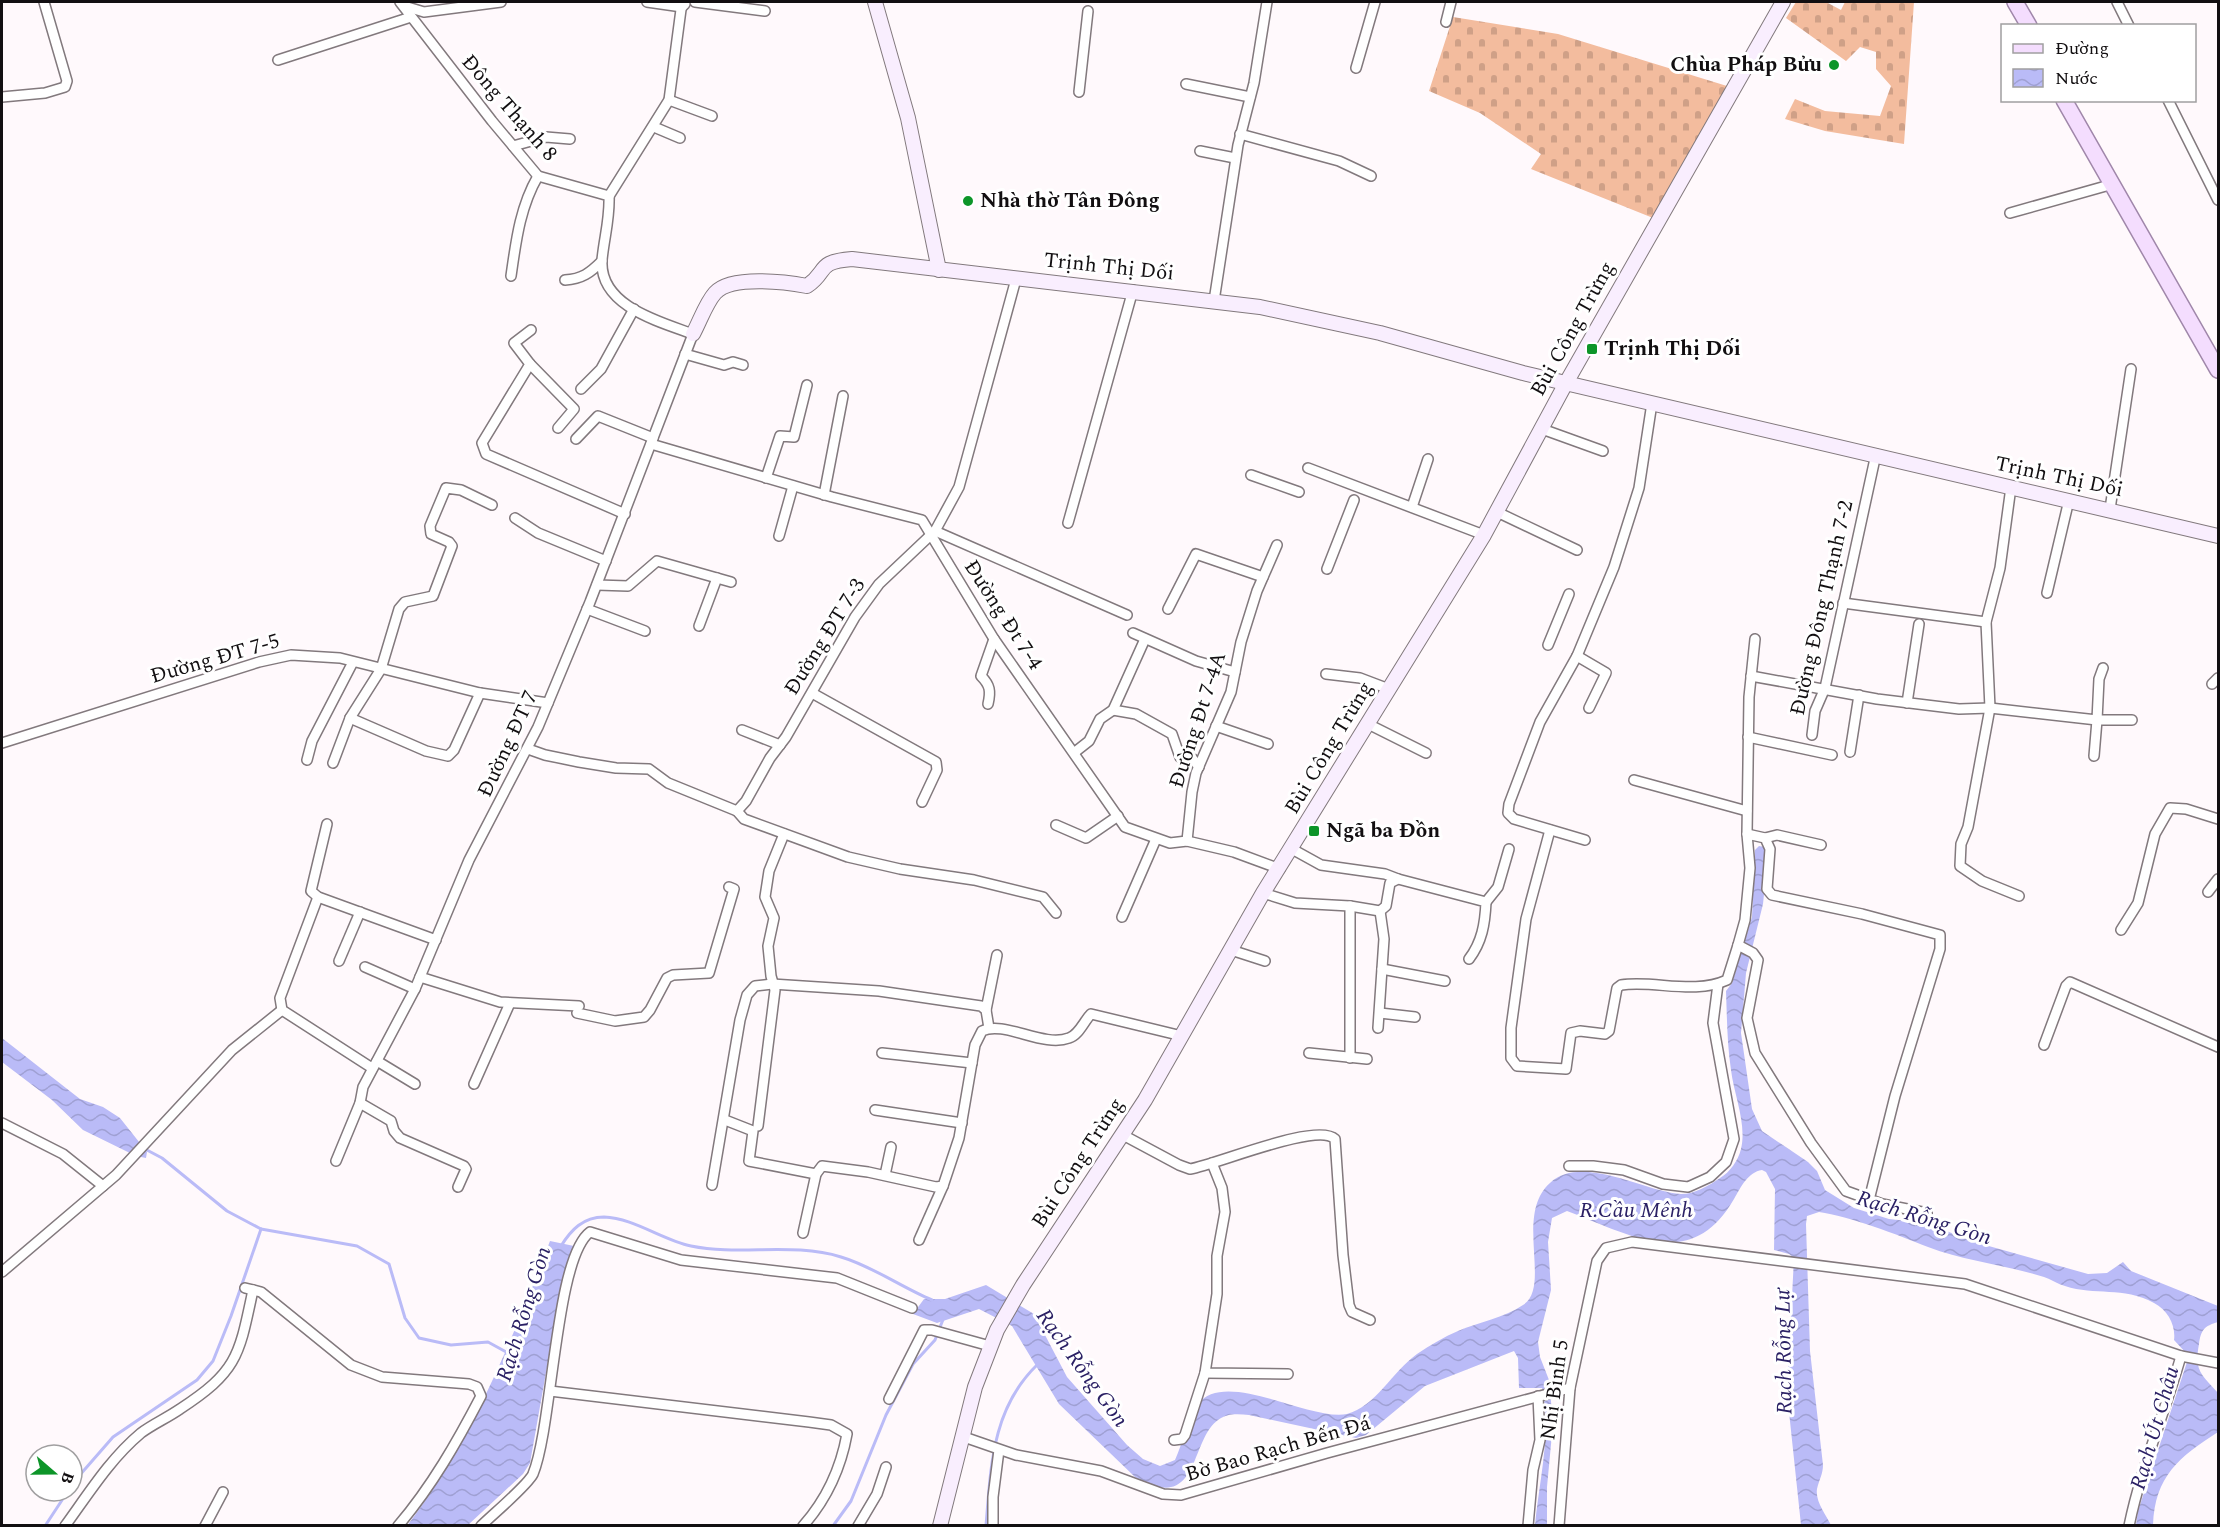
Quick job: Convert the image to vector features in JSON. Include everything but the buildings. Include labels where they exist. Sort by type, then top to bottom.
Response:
[{"type":"main road","points":[[2008,2],[2020,24]]},
{"type":"main road","points":[[2015,2],[2028,24]]},
{"type":"main road","points":[[2065,102],[2218,370]]},
{"type":"main road","points":[[2073,102],[2218,353]]},
{"type":"street","points":[[2,97],[45,93],[65,87],[67,81],[44,2]]},
{"type":"street","points":[[402,4],[424,12],[501,2]]},
{"type":"street","points":[[647,2],[684,3],[669,100],[609,196],[610,218],[602,261],[603,274],[621,303],[693,334]]},
{"type":"street","points":[[695,2],[765,11]]},
{"type":"street","points":[[875,2],[906,107],[939,270]]},
{"type":"street","points":[[1214,301],[1235,158],[1250,97],[1267,2]]},
{"type":"street","points":[[1356,68],[1375,2]]},
{"type":"street","points":[[1446,22],[1451,2]]},
{"type":"street","name":"Bùi Công Trừng","points":[[940,1526],[975,1388],[998,1330],[1023,1285],[1122,1135],[1182,1036],[1263,893],[1280,869],[1484,535],[1566,383],[1783,2]]},
{"type":"street","points":[[2117,2],[2128,24]]},
{"type":"street","name":"Đông Thạnh 8","points":[[402,4],[538,176],[609,196]]},
{"type":"street","points":[[1079,92],[1088,11]]},
{"type":"street","points":[[278,60],[411,17]]},
{"type":"street","points":[[1186,84],[1250,97]]},
{"type":"street","points":[[669,100],[712,116]]},
{"type":"street","points":[[2169,102],[2218,200]]},
{"type":"street","points":[[654,127],[680,138]]},
{"type":"street","points":[[1240,134],[1339,162],[1371,176]]},
{"type":"street","points":[[513,146],[546,137],[570,139]]},
{"type":"street","points":[[1200,151],[1235,158]]},
{"type":"street","points":[[511,276],[519,226],[529,192],[538,176]]},
{"type":"street","points":[[2010,213],[2113,184]]},
{"type":"street","name":"Trịnh Thị Dối","points":[[693,334],[711,298],[728,284],[760,282],[807,286],[824,266],[831,262],[852,259],[1016,279],[1133,290],[1260,307],[1380,333],[1566,383],[2110,509],[2218,537]]},
{"type":"street","points":[[565,280],[577,279],[589,274],[602,261]]},
{"type":"street","name":"Đường ĐT 7-3","points":[[738,811],[812,693],[820,675],[855,617],[879,584],[933,533],[959,487],[1016,279]]},
{"type":"street","points":[[1068,523],[1133,290]]},
{"type":"street","points":[[581,389],[601,369],[634,309]]},
{"type":"street","points":[[531,330],[514,343],[530,364],[574,409],[558,428]]},
{"type":"street","name":"Đường ĐT 7","points":[[336,1161],[360,1103],[363,1087],[415,989],[470,860],[528,748],[548,703],[625,514],[693,334]]},
{"type":"street","points":[[686,354],[724,365],[733,362],[743,365]]},
{"type":"street","points":[[530,364],[482,443],[486,454],[625,514]]},
{"type":"street","points":[[2110,509],[2131,369]]},
{"type":"street","points":[[766,478],[780,436],[794,437],[807,385]]},
{"type":"street","points":[[824,495],[843,396]]},
{"type":"street","points":[[1585,840],[1514,819],[1508,813],[1509,804],[1540,722],[1577,656],[1614,567],[1639,488],[1652,403]]},
{"type":"street","name":"Đường Đt 7-4","points":[[576,439],[598,416],[652,441],[766,478],[922,520],[933,533],[994,639],[1125,827],[1170,843],[1187,841],[1234,852],[1280,869]]},
{"type":"street","points":[[1542,429],[1603,451]]},
{"type":"street","name":"Đường Đông Thạnh 7-2","points":[[1812,735],[1815,711],[1825,688],[1876,454]]},
{"type":"street","points":[[1412,507],[1428,459]]},
{"type":"street","points":[[1308,468],[1484,535]]},
{"type":"street","points":[[1251,475],[1299,492]]},
{"type":"street","points":[[778,536],[793,486]]},
{"type":"street","points":[[2011,487],[2000,568],[1986,622],[1990,708],[1968,827],[1961,844],[1960,866],[1982,880],[2019,896]]},
{"type":"street","points":[[333,763],[350,718],[381,669],[399,609],[405,602],[412,599],[427,599],[433,596],[447,563],[452,546],[450,542],[431,534],[430,525],[446,488],[461,490],[492,505]]},
{"type":"street","points":[[1327,569],[1354,500]]},
{"type":"street","points":[[2047,593],[2069,500]]},
{"type":"street","points":[[1497,512],[1577,550]]},
{"type":"street","points":[[514,519],[538,533],[606,561]]},
{"type":"street","points":[[933,533],[1127,615]]},
{"type":"street","name":"Đường Đt 7-4A","points":[[1187,841],[1191,792],[1199,767],[1231,692],[1241,642],[1263,577],[1277,545]]},
{"type":"street","points":[[1168,609],[1196,554],[1263,577]]},
{"type":"street","points":[[597,585],[628,586],[657,561],[731,582]]},
{"type":"street","points":[[699,626],[717,578]]},
{"type":"street","points":[[1548,645],[1569,594]]},
{"type":"street","points":[[1843,603],[1986,622]]},
{"type":"street","points":[[587,609],[645,631]]},
{"type":"street","points":[[1907,703],[1919,624]]},
{"type":"street","points":[[1133,633],[1196,661],[1235,672]]},
{"type":"street","points":[[988,704],[991,693],[987,681],[981,676],[994,639]]},
{"type":"street","points":[[1074,752],[1089,741],[1100,719],[1113,710],[1144,639]]},
{"type":"street","points":[[1550,830],[1526,919],[1511,1028],[1511,1058],[1517,1066],[1566,1069],[1571,1033],[1580,1031],[1605,1034],[1609,1031],[1617,988],[1620,985],[1653,983],[1686,987],[1718,984],[1726,980],[1740,946],[1748,897],[1750,868],[1747,834],[1748,737],[1755,639]]},
{"type":"street","name":"Đường ĐT 7-5","points":[[2,743],[259,662],[291,655],[353,662],[480,693],[548,703]]},
{"type":"street","points":[[1577,656],[1606,674],[1589,708]]},
{"type":"street","points":[[307,760],[312,741],[353,662]]},
{"type":"street","points":[[2094,756],[2099,680],[2103,668]]},
{"type":"street","points":[[1326,674],[1360,678],[1389,689]]},
{"type":"street","points":[[1751,676],[1959,710],[1990,708],[2097,720],[2132,720]]},
{"type":"street","points":[[350,718],[426,751],[448,756],[454,750],[480,693]]},
{"type":"street","points":[[812,693],[936,762],[937,770],[922,802]]},
{"type":"street","points":[[1850,752],[1858,695]]},
{"type":"street","points":[[1113,710],[1136,714],[1172,735],[1180,757],[1192,758],[1199,767]]},
{"type":"street","points":[[1368,724],[1426,753]]},
{"type":"street","points":[[1216,726],[1268,744]]},
{"type":"street","points":[[742,729],[780,745]]},
{"type":"street","points":[[1748,737],[1832,755]]},
{"type":"street","points":[[528,748],[545,755],[588,763],[649,769],[668,783],[738,811],[744,819],[848,857],[900,869],[974,880],[1043,897],[1056,913]]},
{"type":"street","points":[[1634,780],[1747,811]]},
{"type":"street","points":[[2121,930],[2138,903],[2155,834],[2170,808],[2186,809],[2218,819]]},
{"type":"street","points":[[1056,825],[1086,838],[1118,816]]},
{"type":"street","points":[[327,824],[311,891],[318,897],[436,940]]},
{"type":"street","points":[[759,1126],[774,1005],[768,946],[774,918],[765,897],[769,871],[784,834]]},
{"type":"street","points":[[1747,834],[1765,838],[1777,835],[1821,845]]},
{"type":"street","points":[[1765,838],[1770,849],[1767,889],[1772,895],[1862,914],[1940,935],[1940,949],[1895,1096],[1869,1200]]},
{"type":"street","points":[[1122,917],[1156,839]]},
{"type":"street","points":[[1292,849],[1321,865],[1384,874],[1486,902]]},
{"type":"street","points":[[1469,959],[1478,947],[1485,923],[1486,902],[1498,888],[1509,849]]},
{"type":"street","points":[[1263,893],[1295,903],[1350,906],[1380,911],[1386,906],[1390,882],[1398,879]]},
{"type":"street","points":[[2208,892],[2218,879]]},
{"type":"street","points":[[420,977],[510,1004],[578,1010],[615,1021],[644,1017],[667,978],[673,975],[709,973],[734,889],[729,887]]},
{"type":"street","points":[[282,1011],[280,998],[318,897]]},
{"type":"street","points":[[1350,906],[1350,1058]]},
{"type":"street","points":[[1378,1028],[1384,939],[1380,911]]},
{"type":"street","points":[[339,962],[360,912]]},
{"type":"street","points":[[1740,946],[1753,953],[1759,965],[1747,1018],[1755,1053],[1841,1187],[1869,1200],[1927,1213]]},
{"type":"street","points":[[1231,950],[1265,961]]},
{"type":"street","points":[[989,1028],[986,1010],[997,955]]},
{"type":"street","points":[[365,967],[415,989]]},
{"type":"street","points":[[1382,969],[1445,981]]},
{"type":"street","points":[[2044,1045],[2066,986],[2070,982],[2216,1046],[2218,1035]]},
{"type":"street","points":[[712,1185],[747,995],[755,986],[772,984],[879,991],[981,1006],[986,1010]]},
{"type":"street","points":[[1569,1166],[1624,1170],[1663,1184],[1688,1187],[1710,1177],[1725,1162],[1734,1139],[1713,1023],[1718,984]]},
{"type":"street","points":[[474,1084],[510,1004]]},
{"type":"street","points":[[282,1011],[374,1065],[415,1084]]},
{"type":"street","points":[[2,1272],[116,1175],[232,1050],[282,1011]]},
{"type":"street","points":[[1380,1012],[1415,1017]]},
{"type":"street","points":[[919,1240],[943,1186],[962,1123],[975,1045],[982,1031],[989,1028],[1048,1040],[1069,1038],[1091,1014],[1182,1036]]},
{"type":"street","points":[[882,1053],[972,1063]]},
{"type":"street","points":[[1310,1053],[1368,1059]]},
{"type":"street","points":[[360,1103],[391,1121],[394,1131],[400,1137],[464,1166],[466,1169],[458,1187]]},
{"type":"street","points":[[875,1110],[962,1123]]},
{"type":"street","points":[[725,1120],[753,1131],[749,1161],[816,1174]]},
{"type":"street","points":[[2,1123],[63,1154],[103,1186]]},
{"type":"street","points":[[1122,1135],[1179,1166],[1190,1169],[1286,1140],[1322,1133],[1335,1138],[1349,1305],[1352,1312],[1370,1320]]},
{"type":"street","points":[[885,1175],[891,1147]]},
{"type":"street","points":[[1174,1440],[1182,1439],[1185,1435],[1205,1373],[1217,1293],[1217,1256],[1225,1212],[1222,1188],[1212,1163]]},
{"type":"street","points":[[802,1233],[816,1174],[822,1166],[885,1175],[936,1187],[943,1186]]},
{"type":"street","points":[[481,1526],[532,1476],[547,1418],[564,1296],[577,1252],[590,1232],[681,1260],[837,1278],[912,1308]]},
{"type":"street","name":"Nhị Bình 5","points":[[1559,1526],[1570,1388],[1598,1262],[1606,1248],[1632,1242],[1965,1284],[2183,1357]]},
{"type":"street","points":[[66,1526],[117,1456],[141,1433],[208,1391],[223,1378],[240,1344],[249,1289],[261,1292],[351,1365],[382,1377],[469,1384],[477,1387],[481,1396],[455,1445],[418,1503],[398,1526]]},
{"type":"street","points":[[889,1399],[922,1333],[932,1330],[990,1346]]},
{"type":"street","points":[[2129,1526],[2144,1464],[2160,1427],[2183,1357],[2218,1363]]},
{"type":"street","points":[[1205,1373],[1288,1374]]},
{"type":"street","name":"Bờ Bao Rạch Bến Đá","points":[[964,1437],[997,1450],[1101,1471],[1163,1494],[1181,1496],[1570,1388]]},
{"type":"street","points":[[550,1391],[809,1422],[841,1428],[847,1434],[836,1473],[814,1514],[803,1526]]},
{"type":"street","points":[[1527,1526],[1533,1470],[1540,1440],[1540,1395]]},
{"type":"street","points":[[993,1526],[997,1450]]},
{"type":"street","points":[[858,1526],[877,1494],[886,1467]]},
{"type":"street","points":[[204,1525],[224,1492]]},
{"type":"green space","points":[[1796,2],[1826,2],[1841,10],[1845,2],[1914,2],[1904,144],[1825,131],[1785,119],[1795,99],[1825,111],[1880,116],[1891,86],[1876,69],[1876,52],[1860,47],[1846,61],[1786,18]]},
{"type":"green space","points":[[1453,17],[1558,34],[1727,86],[1653,218],[1531,169],[1541,154],[1480,113],[1429,91]]},
{"type":"water","name":"R.Cầu Mênh","points":[[1759,846],[1764,847],[1767,865],[1763,904],[1746,973],[1741,1033],[1752,1109],[1762,1131],[1808,1162],[1817,1171],[1825,1190],[1854,1208],[1889,1219],[1927,1223],[1971,1241],[2088,1274],[2107,1273],[2123,1262],[2131,1271],[2218,1306],[2218,1322],[2204,1329],[2197,1360],[2200,1372],[2218,1393],[2218,1432],[2181,1459],[2164,1481],[2155,1508],[2153,1525],[2136,1525],[2138,1511],[2187,1362],[2186,1353],[2174,1340],[2172,1324],[2167,1314],[2159,1306],[2131,1295],[2076,1289],[2030,1273],[1942,1252],[1859,1222],[1819,1212],[1807,1216],[1806,1224],[1810,1351],[1823,1465],[1817,1494],[1819,1503],[1831,1525],[1801,1525],[1787,1393],[1794,1258],[1789,1254],[1774,1250],[1775,1189],[1766,1172],[1762,1170],[1757,1171],[1745,1181],[1717,1222],[1698,1236],[1679,1242],[1658,1242],[1636,1237],[1567,1211],[1552,1218],[1548,1242],[1551,1290],[1538,1342],[1540,1357],[1549,1380],[1553,1423],[1547,1487],[1547,1525],[1535,1525],[1546,1422],[1542,1388],[1519,1388],[1518,1358],[1514,1351],[1425,1386],[1366,1435],[1356,1438],[1249,1415],[1225,1416],[1209,1430],[1190,1471],[1182,1481],[1171,1487],[1156,1486],[1135,1477],[1059,1404],[1012,1326],[979,1309],[937,1323],[913,1314],[924,1299],[945,1299],[986,1285],[1034,1314],[1067,1377],[1127,1445],[1143,1459],[1160,1466],[1175,1460],[1194,1410],[1211,1394],[1248,1393],[1332,1414],[1347,1414],[1357,1410],[1375,1396],[1408,1361],[1422,1351],[1458,1331],[1500,1317],[1516,1309],[1531,1296],[1535,1267],[1533,1231],[1535,1213],[1540,1197],[1550,1183],[1563,1175],[1579,1172],[1597,1173],[1667,1192],[1686,1194],[1711,1184],[1724,1176],[1733,1166],[1741,1149],[1742,1130],[1730,1060],[1726,991],[1732,983],[1752,917],[1755,850]]},
{"type":"water","points":[[2,1038],[80,1099],[103,1107],[120,1118],[147,1152],[146,1158],[136,1156],[83,1130],[52,1100],[2,1062]]},
{"type":"water","points":[[550,1241],[574,1246],[559,1299],[530,1463],[523,1474],[468,1525],[407,1526],[430,1493],[471,1424],[521,1315]]},
{"type":"waterway","points":[[145,1149],[162,1158],[227,1211],[261,1229],[357,1246],[389,1264],[405,1318],[419,1338],[451,1345],[488,1342],[508,1353]]},
{"type":"waterway","name":"Rạch Rỗng Gòn","points":[[561,1246],[578,1225],[590,1219],[615,1218],[691,1246],[728,1250],[804,1250],[841,1257],[932,1300]]},
{"type":"waterway","points":[[84,1470],[113,1437],[197,1380],[213,1361],[261,1229]]},
{"type":"waterway","points":[[833,1526],[851,1501],[886,1415],[913,1364],[935,1340],[944,1317]]},
{"type":"waterway","points":[[986,1526],[993,1460],[1003,1419],[1011,1399],[1038,1364]]},
{"type":"waterway","points":[[45,1526],[60,1503]]},
{"type":"place","name":"Chùa Pháp Bửu","points":[[1834,65]]},
{"type":"place","name":"Nhà thờ Tân Đông","points":[[968,201]]},
{"type":"place","name":"Trịnh Thị Dối","points":[[1592,349]]},
{"type":"place","name":"Ngã ba Đồn","points":[[1314,831]]},
{"type":"water label","name":"Rạch Rỗng Lự","points":[[1784,1352]]},
{"type":"water label","name":"Rạch Út Châu","points":[[2155,1428]]}]
